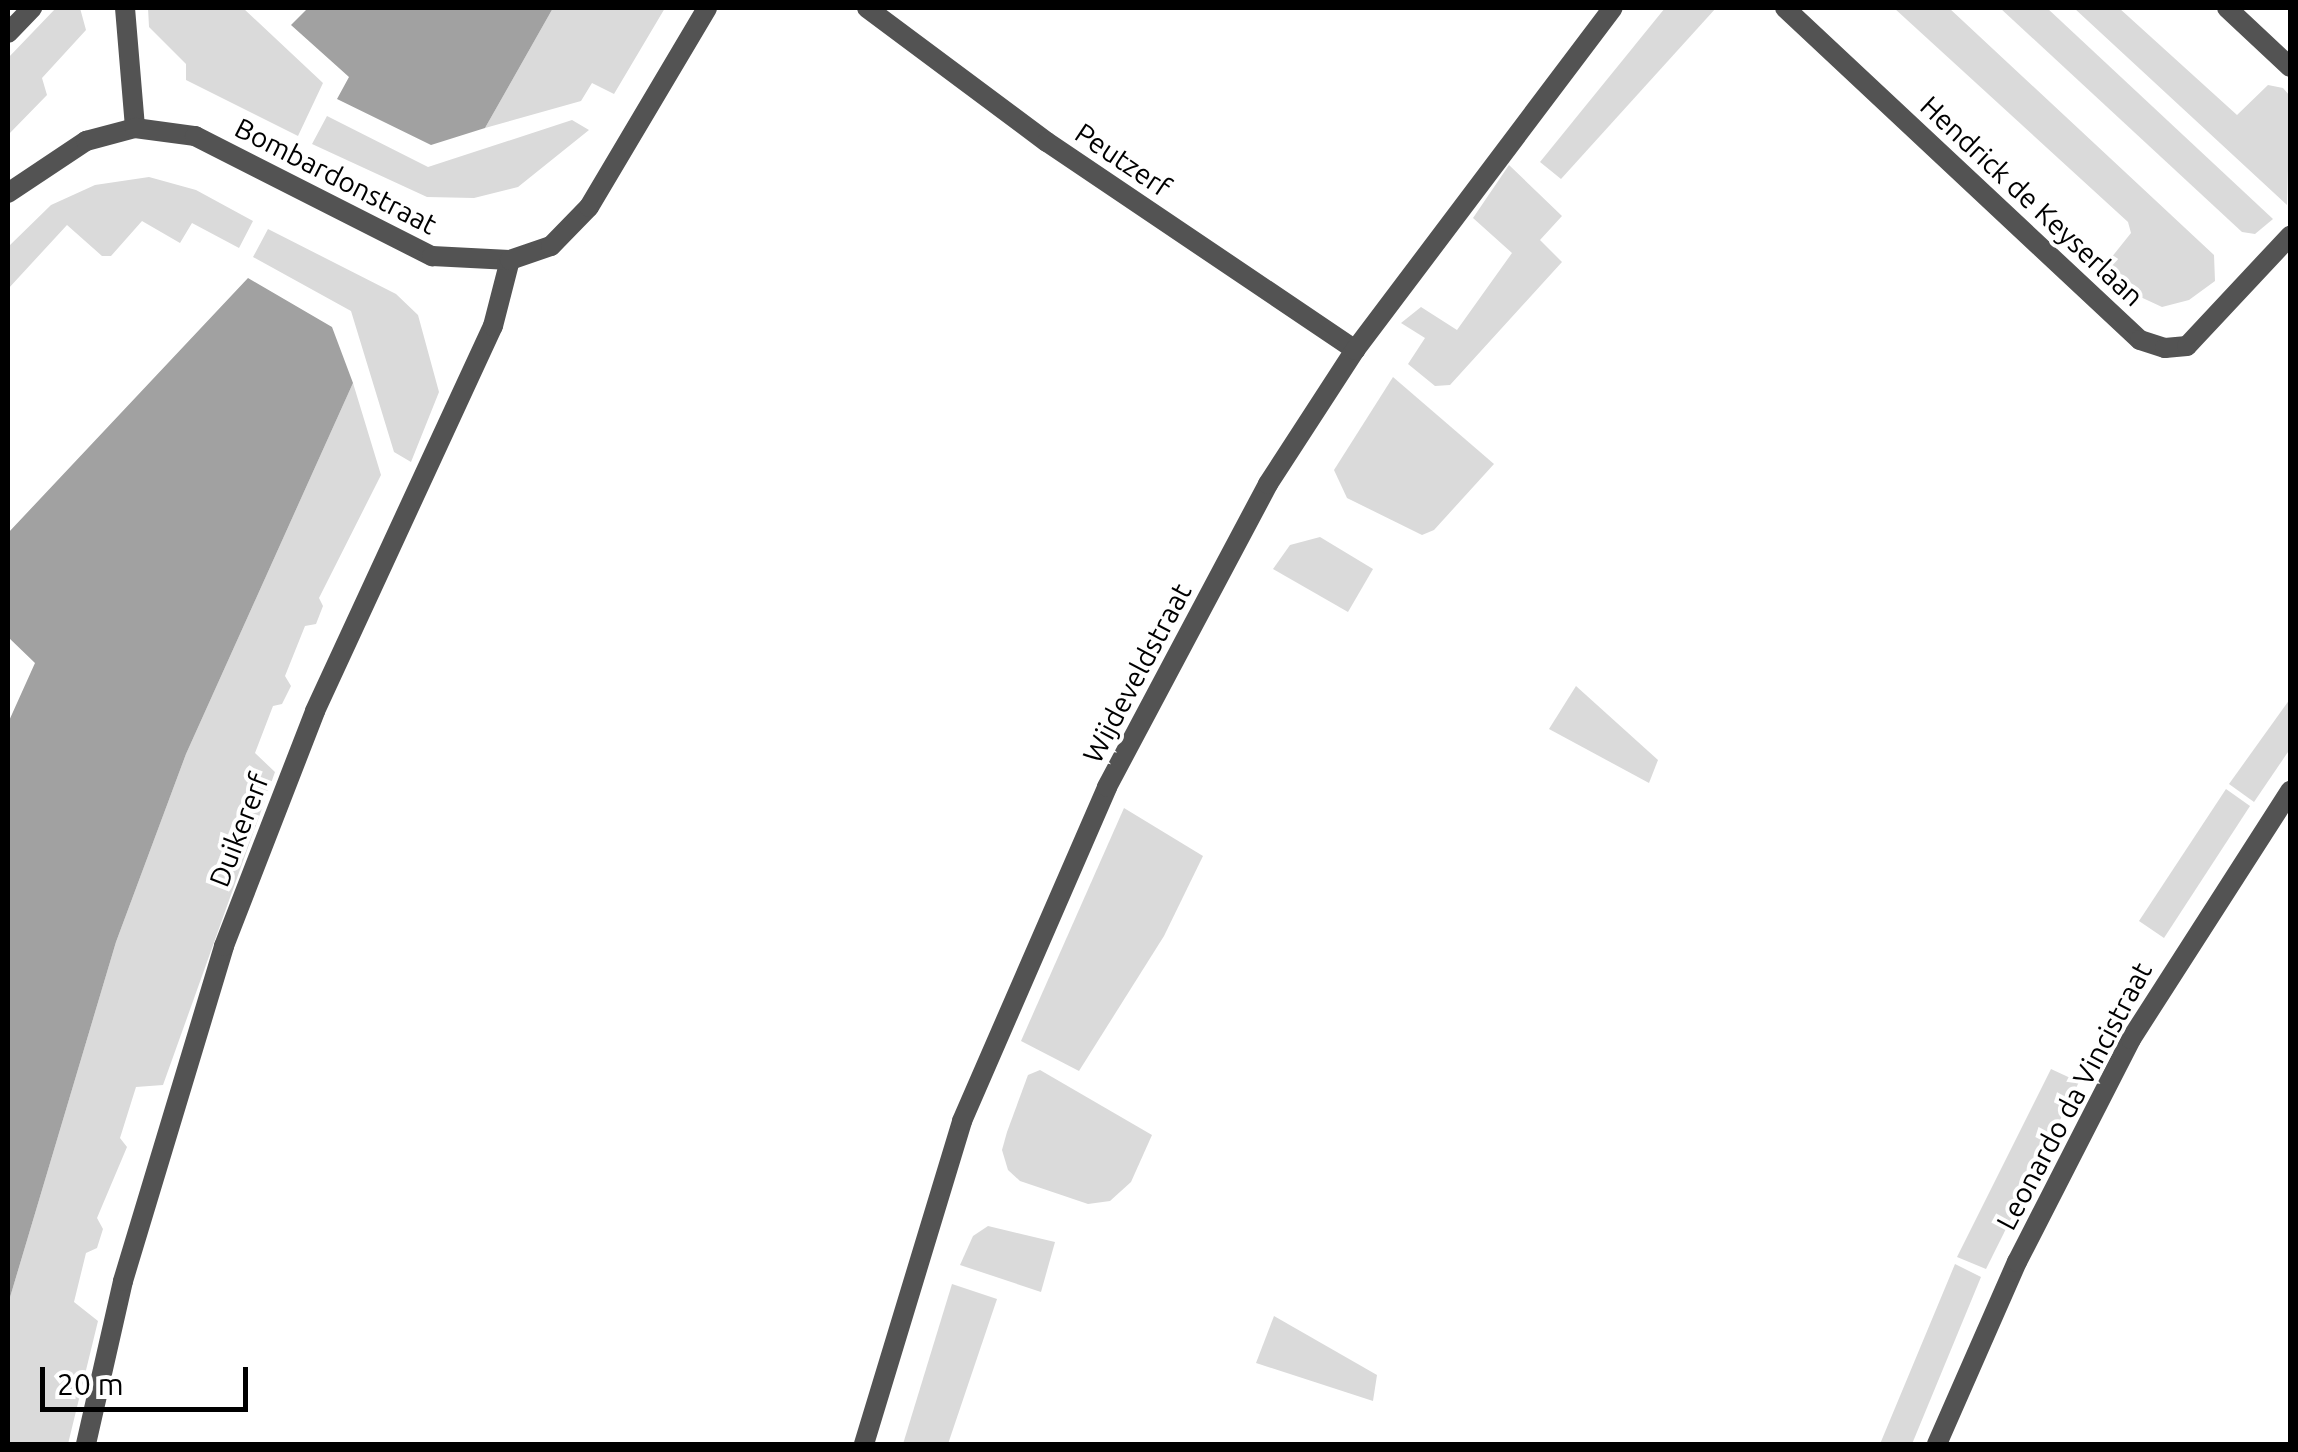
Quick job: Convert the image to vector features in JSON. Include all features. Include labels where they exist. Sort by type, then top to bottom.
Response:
[{"type":"street","points":[[8,33],[32,8]]},
{"type":"street","points":[[125,8],[136,128]]},
{"type":"street","name":"Bombardonstraat","points":[[8,192],[86,141],[136,128],[196,136],[432,256],[510,260],[551,246],[589,207],[708,8]]},
{"type":"street","name":"Peutzerf","points":[[867,8],[1047,142],[1356,350]]},
{"type":"street","name":"Wijdeveldstraat","points":[[864,1444],[962,1121],[1107,787],[1268,484],[1356,350],[1613,8]]},
{"type":"street","name":"Hendrick de Keyserlaan","points":[[1785,8],[2140,340],[2165,348],[2187,346],[2290,236]]},
{"type":"street","points":[[2227,8],[2290,67]]},
{"type":"street","name":"Duikererf","points":[[86,1444],[144,1205],[224,946],[315,711],[493,326],[510,260]]},
{"type":"street","name":"Leonardo da Vincistraat","points":[[1937,1444],[2017,1262],[2130,1039],[2290,791]]},
{"type":"shaded area","points":[[56,8],[80,8],[86,30],[42,78],[47,95],[8,135],[8,58]]},
{"type":"shaded area","points":[[148,8],[243,8],[323,83],[298,136],[186,80],[186,64],[149,27]]},
{"type":"shaded area","points":[[308,8],[553,8],[485,128],[431,145],[337,99],[349,77],[291,25]]},
{"type":"shaded area","points":[[553,8],[665,8],[614,94],[592,83],[581,101],[485,128]]},
{"type":"shaded area","points":[[1665,8],[1716,8],[1561,179],[1540,162]]},
{"type":"shaded area","points":[[1894,8],[1949,8],[2214,255],[2215,281],[2189,300],[2162,307],[2119,287],[2103,268],[2131,233],[2128,222]]},
{"type":"shaded area","points":[[2000,8],[2047,8],[2273,219],[2255,234],[2242,232]]},
{"type":"shaded area","points":[[2074,8],[2119,8],[2237,115],[2268,85],[2283,88],[2290,96],[2287,205]]},
{"type":"shaded area","points":[[327,116],[428,167],[572,120],[589,130],[518,187],[474,198],[427,197],[312,144]]},
{"type":"shaded area","points":[[1509,165],[1562,216],[1540,240],[1562,262],[1450,385],[1435,386],[1408,364],[1425,338],[1401,323],[1421,307],[1457,330],[1512,253],[1473,218]]},
{"type":"shaded area","points":[[149,177],[196,190],[253,221],[239,248],[192,223],[180,243],[142,221],[111,256],[102,256],[67,225],[8,289],[8,247],[51,205],[95,185]]},
{"type":"shaded area","points":[[268,229],[396,294],[418,315],[439,392],[411,462],[394,452],[351,311],[253,257]]},
{"type":"shaded area","points":[[248,278],[332,327],[353,383],[186,754],[116,942],[8,1304],[8,723],[35,663],[8,637],[8,533]]},
{"type":"shaded area","points":[[1393,377],[1494,464],[1434,530],[1422,535],[1347,498],[1334,470]]},
{"type":"shaded area","points":[[353,383],[381,475],[319,598],[323,606],[316,624],[305,626],[285,676],[291,686],[282,704],[273,706],[255,753],[275,772],[163,1085],[136,1087],[120,1138],[127,1147],[97,1218],[103,1229],[97,1248],[86,1253],[74,1302],[98,1321],[68,1444],[8,1444],[8,1304],[116,942],[186,754]]},
{"type":"shaded area","points":[[1320,537],[1373,569],[1348,612],[1273,569],[1290,545]]},
{"type":"shaded area","points":[[1576,686],[1658,760],[1649,783],[1549,729]]},
{"type":"shaded area","points":[[2290,699],[2290,749],[2254,802],[2229,784]]},
{"type":"shaded area","points":[[2226,789],[2250,806],[2164,938],[2139,921]]},
{"type":"shaded area","points":[[1124,808],[1203,856],[1164,936],[1079,1071],[1021,1041]]},
{"type":"shaded area","points":[[2051,1069],[2079,1082],[1986,1269],[1957,1257]]},
{"type":"shaded area","points":[[1040,1070],[1152,1135],[1131,1182],[1110,1201],[1088,1204],[1020,1181],[1008,1170],[1002,1150],[1007,1132],[1028,1075]]},
{"type":"shaded area","points":[[988,1226],[1055,1242],[1041,1292],[960,1265],[973,1236]]},
{"type":"shaded area","points":[[1955,1264],[1981,1277],[1912,1444],[1880,1444]]},
{"type":"shaded area","points":[[952,1284],[997,1299],[948,1444],[903,1444]]},
{"type":"shaded area","points":[[1274,1316],[1377,1375],[1373,1401],[1256,1363]]}]
